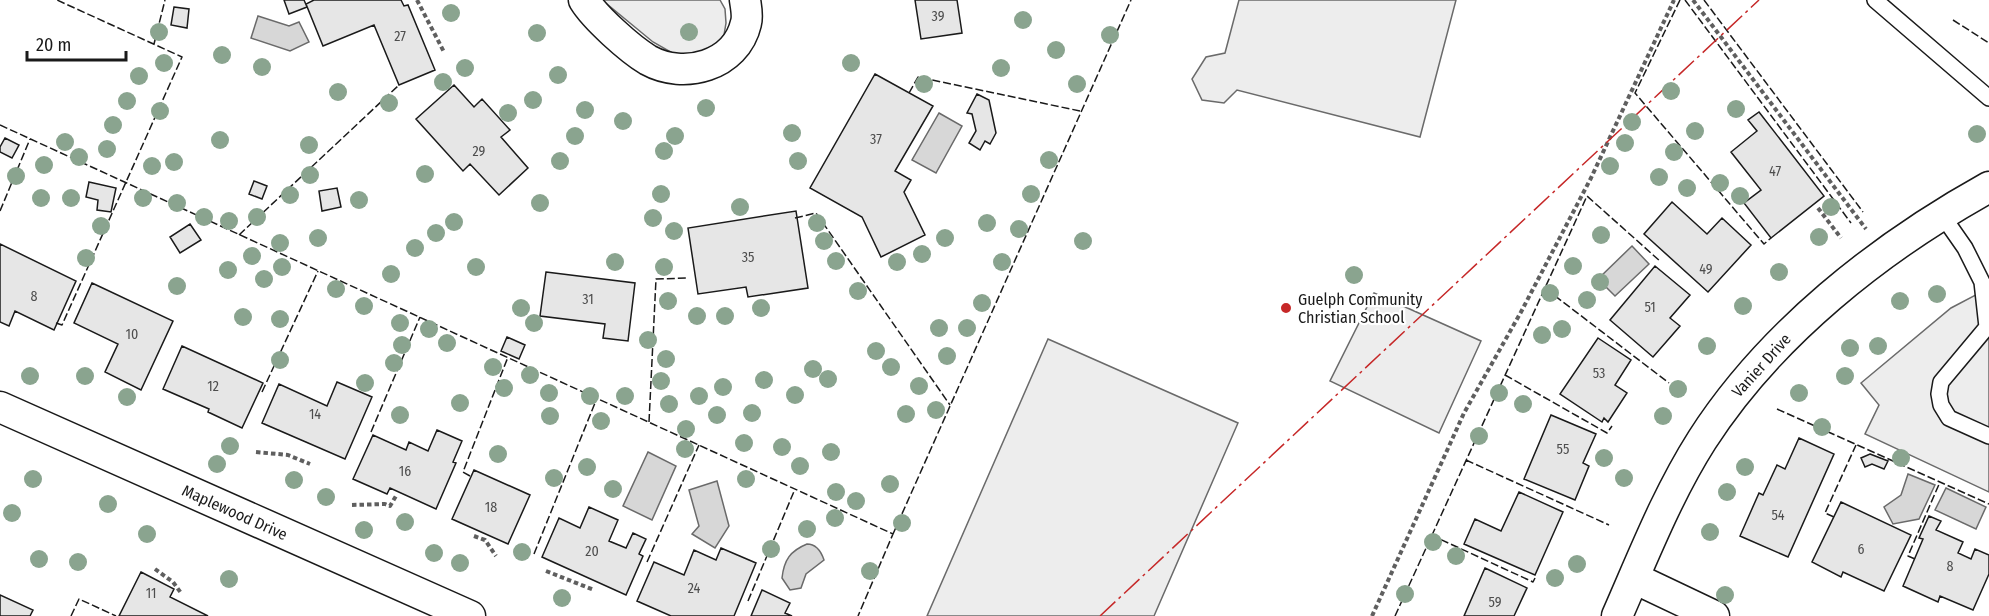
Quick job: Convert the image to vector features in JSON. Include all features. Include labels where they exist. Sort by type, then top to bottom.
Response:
[{"type":"street","points":[[584,0],[611,30],[648,60],[671,68],[686,70],[714,62],[726,56],[734,48],[741,39],[747,21],[745,0]]},
{"type":"street","name":"Vanier Drive","points":[[1617,616],[1682,473],[1723,409],[1765,358],[1817,306],[1884,255],[1942,215],[1989,187]]},
{"type":"street","name":"Maplewood Drive","points":[[0,407],[470,616]]},
{"type":"street","points":[[1634,578],[1714,616]]},
{"type":"lane","points":[[1875,0],[1989,98]]},
{"type":"lane","points":[[1942,215],[1965,248],[1982,282],[1988,328],[1941,382],[1941,405],[1948,418],[1989,436]]},
{"type":"path","points":[[417,0],[444,52]]},
{"type":"path","points":[[1372,616],[1464,413],[1521,312],[1591,178],[1674,0]]},
{"type":"path","points":[[1693,0],[1884,255]]},
{"type":"path","points":[[1818,208],[1841,238]]},
{"type":"path","points":[[256,452],[288,455],[310,464]]},
{"type":"path","points":[[352,505],[385,504],[390,506],[396,496]]},
{"type":"path","points":[[474,536],[485,540],[496,556]]},
{"type":"path","points":[[155,569],[173,582],[181,593]]},
{"type":"path","points":[[546,571],[594,590]]},
{"type":"shaded area","points":[[602,0],[720,0],[725,9],[724,35],[708,51],[694,56],[674,54],[653,42]]},
{"type":"shaded area","points":[[1239,0],[1456,0],[1420,137],[1237,90],[1224,103],[1202,100],[1192,79],[1206,57],[1225,53]]},
{"type":"shaded area","points":[[258,16],[289,26],[299,22],[309,42],[290,51],[251,38]]},
{"type":"shaded area","points":[[939,113],[962,126],[936,173],[912,160]]},
{"type":"shaded area","points":[[1632,246],[1649,264],[1615,296],[1598,279]]},
{"type":"shaded area","points":[[1989,288],[1989,492],[1865,434],[1879,405],[1861,383],[1951,308]]},
{"type":"shaded area","points":[[1374,293],[1481,341],[1439,433],[1330,381]]},
{"type":"shaded area","points":[[1048,339],[1238,423],[1154,616],[927,616]]},
{"type":"shaded area","points":[[648,452],[676,466],[652,520],[623,506]]},
{"type":"shaded area","points":[[1908,474],[1935,485],[1919,519],[1893,524],[1884,507],[1901,495]]},
{"type":"shaded area","points":[[717,481],[729,526],[715,548],[692,534],[699,526],[689,490]]},
{"type":"shaded area","points":[[1946,488],[1986,507],[1976,529],[1935,510]]},
{"type":"shaded area","points":[[807,544],[818,549],[824,560],[806,574],[801,588],[790,590],[782,578],[784,566],[792,553]]},
{"type":"building","points":[[284,0],[304,0],[307,7],[289,14]]},
{"type":"building","points":[[314,0],[401,0],[404,6],[408,5],[435,70],[399,85],[374,25],[323,46],[306,4]]},
{"type":"building","points":[[915,0],[957,0],[962,33],[921,39]]},
{"type":"building","points":[[174,7],[189,9],[187,28],[171,25]]},
{"type":"building","points":[[875,74],[933,106],[895,171],[911,180],[904,192],[925,235],[881,257],[862,217],[810,188]]},
{"type":"building","points":[[454,85],[474,107],[482,99],[510,130],[501,137],[528,168],[499,195],[470,164],[463,171],[416,119]]},
{"type":"building","points":[[977,94],[989,100],[996,133],[990,144],[985,141],[980,150],[969,143],[976,131],[972,114],[967,113]]},
{"type":"building","points":[[1759,112],[1824,196],[1771,238],[1744,203],[1761,190],[1731,152],[1757,131],[1748,120]]},
{"type":"building","points":[[5,138],[19,145],[12,158],[0,152]]},
{"type":"building","points":[[254,181],[267,186],[262,199],[249,194]]},
{"type":"building","points":[[89,182],[116,188],[111,212],[97,210],[98,200],[86,197]]},
{"type":"building","points":[[337,188],[341,207],[322,211],[319,191]]},
{"type":"building","points":[[1672,202],[1707,234],[1722,218],[1751,245],[1708,292],[1644,234]]},
{"type":"building","points":[[796,211],[808,288],[748,297],[746,287],[698,294],[688,228]]},
{"type":"building","points":[[190,224],[201,240],[180,253],[170,237]]},
{"type":"building","points":[[0,244],[76,281],[54,330],[15,311],[9,326],[0,322]]},
{"type":"building","points":[[1655,266],[1690,295],[1670,318],[1680,326],[1653,357],[1610,320]]},
{"type":"building","points":[[546,272],[635,283],[628,341],[603,338],[605,324],[540,316]]},
{"type":"building","points":[[92,283],[173,321],[141,390],[105,372],[118,344],[74,323]]},
{"type":"building","points":[[507,337],[525,345],[519,359],[501,351]]},
{"type":"building","points":[[1598,338],[1631,360],[1615,385],[1627,393],[1608,422],[1604,418],[1602,422],[1560,394]]},
{"type":"building","points":[[182,346],[263,383],[242,428],[208,412],[209,409],[163,389]]},
{"type":"building","points":[[337,382],[372,397],[345,459],[262,423],[279,384],[327,406]]},
{"type":"building","points":[[1551,415],[1596,434],[1583,463],[1589,466],[1575,500],[1524,479]]},
{"type":"building","points":[[437,430],[462,441],[453,462],[456,463],[436,509],[390,488],[387,494],[353,479],[373,435],[406,450],[409,442],[428,451]]},
{"type":"building","points":[[1799,438],[1834,454],[1788,557],[1740,536],[1759,493],[1763,495],[1777,465],[1785,469]]},
{"type":"building","points":[[1870,454],[1888,461],[1884,469],[1872,464],[1865,467],[1861,458]]},
{"type":"building","points":[[474,470],[530,495],[508,544],[452,519]]},
{"type":"building","points":[[1519,492],[1563,512],[1535,575],[1464,544],[1475,519],[1501,531]]},
{"type":"building","points":[[1841,502],[1911,535],[1884,591],[1843,572],[1841,577],[1812,562]]},
{"type":"building","points":[[589,507],[618,520],[609,541],[626,548],[633,533],[646,539],[639,554],[643,556],[626,595],[542,557],[559,518],[580,528]]},
{"type":"building","points":[[1929,516],[1941,521],[1936,530],[1963,542],[1958,553],[1971,559],[1975,549],[1989,555],[1989,574],[1973,610],[1940,596],[1938,602],[1903,586],[1923,539],[1919,538]]},
{"type":"building","points":[[721,548],[756,563],[734,616],[671,616],[637,601],[654,562],[684,575],[694,550],[716,560]]},
{"type":"building","points":[[1485,568],[1527,588],[1514,616],[1464,616]]},
{"type":"building","points":[[141,572],[174,589],[170,597],[208,616],[119,616]]},
{"type":"building","points":[[762,590],[790,603],[785,613],[792,616],[751,616]]},
{"type":"building","points":[[0,595],[33,610],[30,616],[0,616]]},
{"type":"fence","points":[[56,323],[62,325],[182,57],[57,0]]},
{"type":"fence","points":[[154,44],[165,0]]},
{"type":"fence","points":[[893,534],[1131,0]]},
{"type":"fence","points":[[1680,0],[1635,93],[1764,244],[1771,238]]},
{"type":"fence","points":[[1685,0],[1851,223]]},
{"type":"fence","points":[[1704,0],[1863,212]]},
{"type":"fence","points":[[1953,20],[1989,43]]},
{"type":"fence","points":[[909,93],[918,77],[1080,111]]},
{"type":"fence","points":[[239,235],[399,85]]},
{"type":"fence","points":[[0,125],[893,534],[858,616]]},
{"type":"fence","points":[[0,211],[30,139]]},
{"type":"fence","points":[[1395,616],[1587,196],[1661,262]]},
{"type":"fence","points":[[795,218],[816,213],[950,405]]},
{"type":"fence","points":[[262,392],[318,271]]},
{"type":"fence","points":[[649,422],[656,279],[688,278]]},
{"type":"fence","points":[[1546,289],[1669,383]]},
{"type":"fence","points":[[371,432],[420,317]]},
{"type":"fence","points":[[470,476],[463,472],[508,357]]},
{"type":"fence","points":[[1505,375],[1607,433],[1612,426]]},
{"type":"fence","points":[[534,554],[597,398]]},
{"type":"fence","points":[[1777,409],[1989,504]]},
{"type":"fence","points":[[647,562],[699,445]]},
{"type":"fence","points":[[1834,517],[1825,513],[1856,445]]},
{"type":"fence","points":[[1466,460],[1609,525]]},
{"type":"fence","points":[[1915,559],[1908,556],[1940,482]]},
{"type":"fence","points":[[748,601],[795,489]]},
{"type":"fence","points":[[1431,535],[1533,582],[1535,578]]},
{"type":"fence","points":[[71,616],[79,599],[116,616]]},
{"type":"power","points":[[1100,616],[1759,0]]},
{"type":"place","name":"Guelph Community Christian School","points":[[1286,308]]}]
